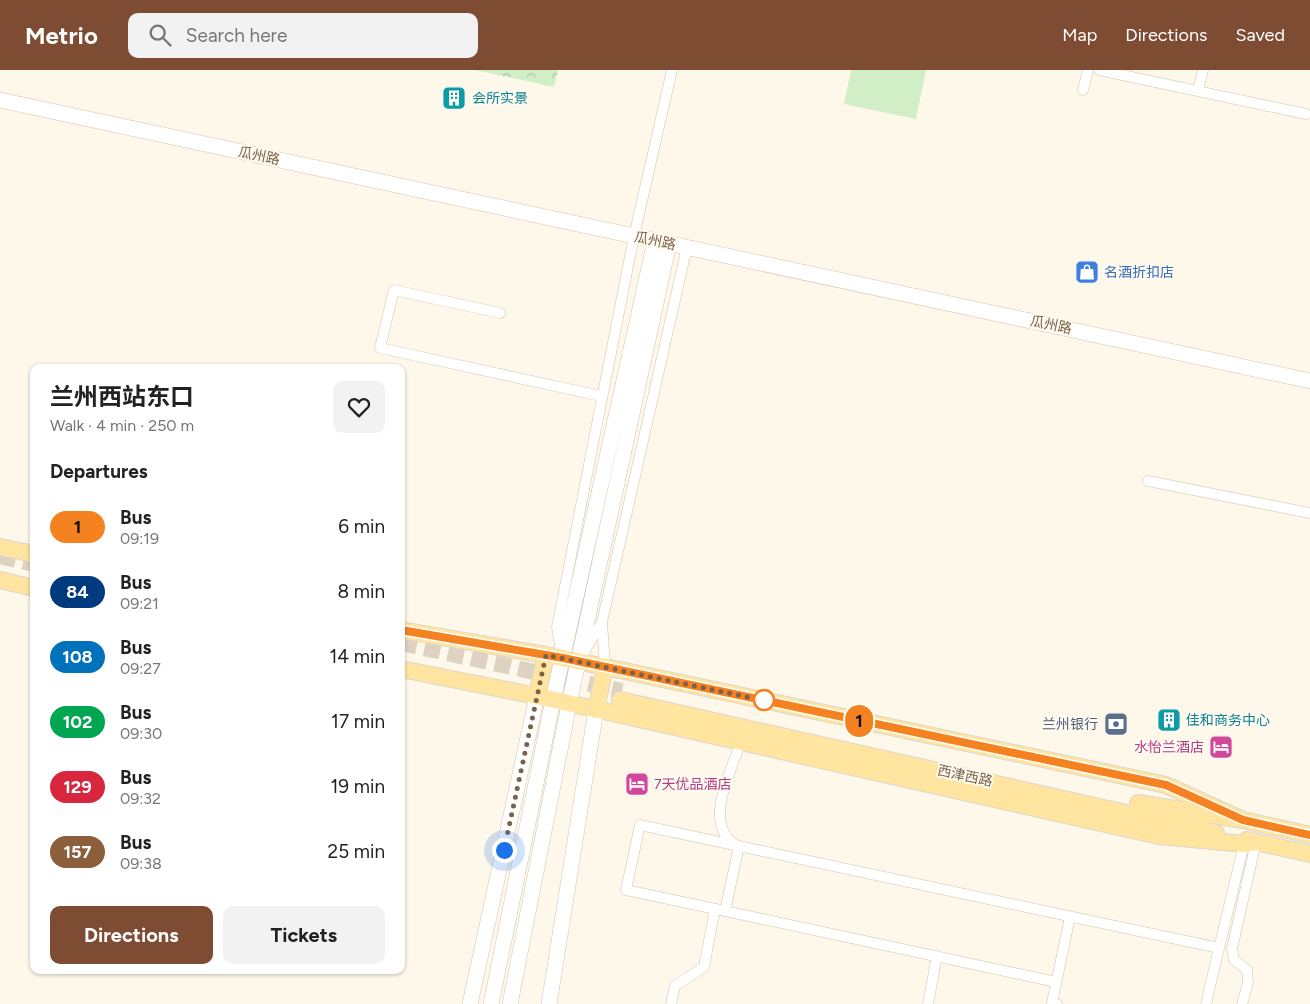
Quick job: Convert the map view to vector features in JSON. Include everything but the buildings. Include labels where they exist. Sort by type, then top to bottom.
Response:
[{"type":"main road","points":[[0,547],[30,553]]},
{"type":"main road","points":[[0,580],[30,587]]},
{"type":"main road","points":[[405,631],[571,659],[1166,785],[1243,820]]},
{"type":"main road","points":[[546,655],[553,700]]},
{"type":"main road","points":[[596,710],[605,667]]},
{"type":"main road","points":[[405,670],[553,700],[1159,836],[1250,843]]},
{"type":"main road","name":"西津西路","points":[[1310,835],[1243,820],[1156,807],[621,696],[1151,817],[1250,843],[1310,854]]},
{"type":"street","points":[[571,659],[557,627],[634,236],[672,70]]},
{"type":"street","points":[[1083,90],[1088,70]]},
{"type":"street","points":[[1099,70],[1306,114]]},
{"type":"street","points":[[1198,91],[1203,70]]},
{"type":"street","name":"瓜州路","points":[[0,100],[1310,381]]},
{"type":"street","points":[[470,1004],[553,700],[571,659],[662,242]]},
{"type":"street","points":[[605,667],[602,622],[687,247]]},
{"type":"street","points":[[500,313],[394,290],[380,348],[601,396]]},
{"type":"street","points":[[1148,481],[1310,513]]},
{"type":"street","points":[[571,659],[602,622]]},
{"type":"street","points":[[491,1004],[553,700]]},
{"type":"street","points":[[510,1004],[553,700]]},
{"type":"street","points":[[548,1004],[596,710]]},
{"type":"street","points":[[739,846],[724,834],[718,815],[740,742]]},
{"type":"street","points":[[1056,982],[626,890],[640,826],[1219,948]]},
{"type":"street","points":[[1206,1004],[1219,948],[1250,843]]},
{"type":"street","points":[[1242,1004],[1248,982],[1247,970],[1234,960],[1232,949],[1250,843]]},
{"type":"street","points":[[671,1004],[675,986],[704,967],[739,846]]},
{"type":"street","points":[[1057,1004],[1052,1003],[1070,917]]},
{"type":"street","points":[[928,1004],[937,956]]},
{"type":"green space","points":[[475,70],[558,70],[554,87]]},
{"type":"green space","points":[[851,70],[926,70],[916,119],[844,104]]},
{"type":"tunnel","points":[[0,556],[30,563]]},
{"type":"tunnel","points":[[405,644],[622,691]]},
{"type":"bus line","name":"1","points":[[405,631],[563,658],[1166,785],[1243,820],[1310,835]]},
{"type":"place","name":"会所实景","points":[[454,98]]},
{"type":"place","name":"名酒折扣店","points":[[1087,272]]},
{"type":"place","name":"佳和商务中心","points":[[1169,720]]},
{"type":"place","name":"兰州银行","points":[[1116,724]]},
{"type":"place","name":"水怡兰酒店","points":[[1221,747]]},
{"type":"place","name":"7天优品酒店","points":[[637,784]]},
{"type":"route","points":[[504,850],[546,655],[767,701],[764,700]]}]
